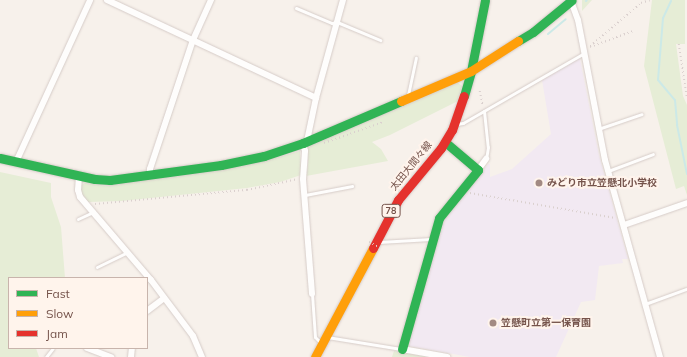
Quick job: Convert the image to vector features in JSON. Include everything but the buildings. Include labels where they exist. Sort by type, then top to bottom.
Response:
[{"type":"street","points":[[16,162],[90,0]]},
{"type":"street","points":[[107,0],[316,98]]},
{"type":"street","points":[[150,175],[150,169],[193,40],[211,0]]},
{"type":"street","points":[[312,294],[304,179],[305,142],[344,0]]},
{"type":"street","name":"太田大間々線","points":[[315,357],[405,189],[445,142],[455,124],[470,71],[485,0]]},
{"type":"street","points":[[0,158],[79,176],[110,180],[221,165],[264,156],[305,142],[470,71],[533,32],[572,0],[585,49],[598,129],[608,171],[660,357]]},
{"type":"street","points":[[445,142],[478,170]]},
{"type":"street","points":[[447,357],[402,349],[432,239],[442,212],[486,159]]},
{"type":"street","points":[[79,176],[78,194],[148,277]]},
{"type":"street","points":[[624,225],[687,203]]},
{"type":"street","points":[[148,278],[193,336],[202,357]]},
{"type":"street","points":[[148,310],[164,298]]},
{"type":"street","points":[[89,349],[109,357]]},
{"type":"lane","points":[[296,8],[332,23],[337,22],[380,40]]},
{"type":"lane","points":[[455,124],[463,124],[585,49]]},
{"type":"lane","points":[[408,97],[416,58]]},
{"type":"lane","points":[[484,111],[488,148],[486,159]]},
{"type":"lane","points":[[598,129],[642,114]]},
{"type":"lane","points":[[608,171],[654,154]]},
{"type":"lane","points":[[305,195],[352,186]]},
{"type":"lane","points":[[78,219],[91,210]]},
{"type":"lane","points":[[375,243],[432,239]]},
{"type":"lane","points":[[97,267],[128,252]]},
{"type":"lane","points":[[645,304],[686,289]]},
{"type":"lane","points":[[312,294],[315,337],[324,340],[332,338],[402,349]]},
{"type":"lane","points":[[46,357],[52,349]]},
{"type":"path","points":[[585,49],[641,3],[650,0]]},
{"type":"path","points":[[585,49],[633,30]]},
{"type":"path","points":[[679,44],[687,97]]},
{"type":"path","points":[[480,92],[484,111]]},
{"type":"path","points":[[318,146],[383,122]]},
{"type":"path","points":[[91,210],[97,204],[247,190],[304,179]]},
{"type":"path","points":[[466,192],[618,218]]},
{"type":"shaded area","name":"みどり市立笠懸北小学校","points":[[578,58],[580,59],[599,155],[628,259],[622,259],[623,263],[599,266],[595,300],[581,302],[556,357],[470,357],[409,346],[408,344],[445,217],[488,164],[490,164],[490,177],[512,169],[551,134],[542,80]]},
{"type":"green space","points":[[582,0],[592,0],[582,11]]},
{"type":"green space","points":[[652,0],[685,0],[685,44],[676,44],[683,96],[687,105],[687,195],[684,186],[676,189],[644,66]]},
{"type":"green space","points":[[457,82],[462,86],[458,101],[390,135],[372,142],[381,149],[388,161],[306,176],[308,166],[308,148],[310,146]]},
{"type":"green space","points":[[300,151],[301,175],[280,182],[247,188],[122,201],[88,202],[81,193],[81,185],[85,183],[105,186],[207,172],[265,161]]},
{"type":"green space","points":[[0,172],[51,183],[51,197],[61,227],[65,277],[8,277],[8,349],[36,349],[39,357],[0,357]]},
{"type":"green space","points":[[394,351],[430,357],[392,357]]},
{"type":"waterway","points":[[671,1],[663,18],[658,80],[675,100],[677,125],[687,174]]},
{"type":"waterway","points":[[548,34],[566,19]]},
{"type":"traffic: fast","points":[[464,96],[471,71],[485,0]]},
{"type":"traffic: fast","points":[[518,41],[533,32],[572,0]]},
{"type":"traffic: fast","points":[[0,158],[95,179],[110,180],[221,165],[264,156],[303,143],[401,101]]},
{"type":"traffic: fast","points":[[402,349],[439,218],[478,170],[445,142]]},
{"type":"traffic: slow","points":[[401,101],[471,71],[518,41]]},
{"type":"traffic: slow","points":[[315,357],[373,248]]},
{"type":"traffic: jam","points":[[373,248],[398,200],[441,148],[452,130],[464,96]]},
{"type":"place","name":"みどり市立笠懸北小学校","points":[[539,183]]},
{"type":"place","name":"笠懸町立第一保育園","points":[[493,323]]}]
